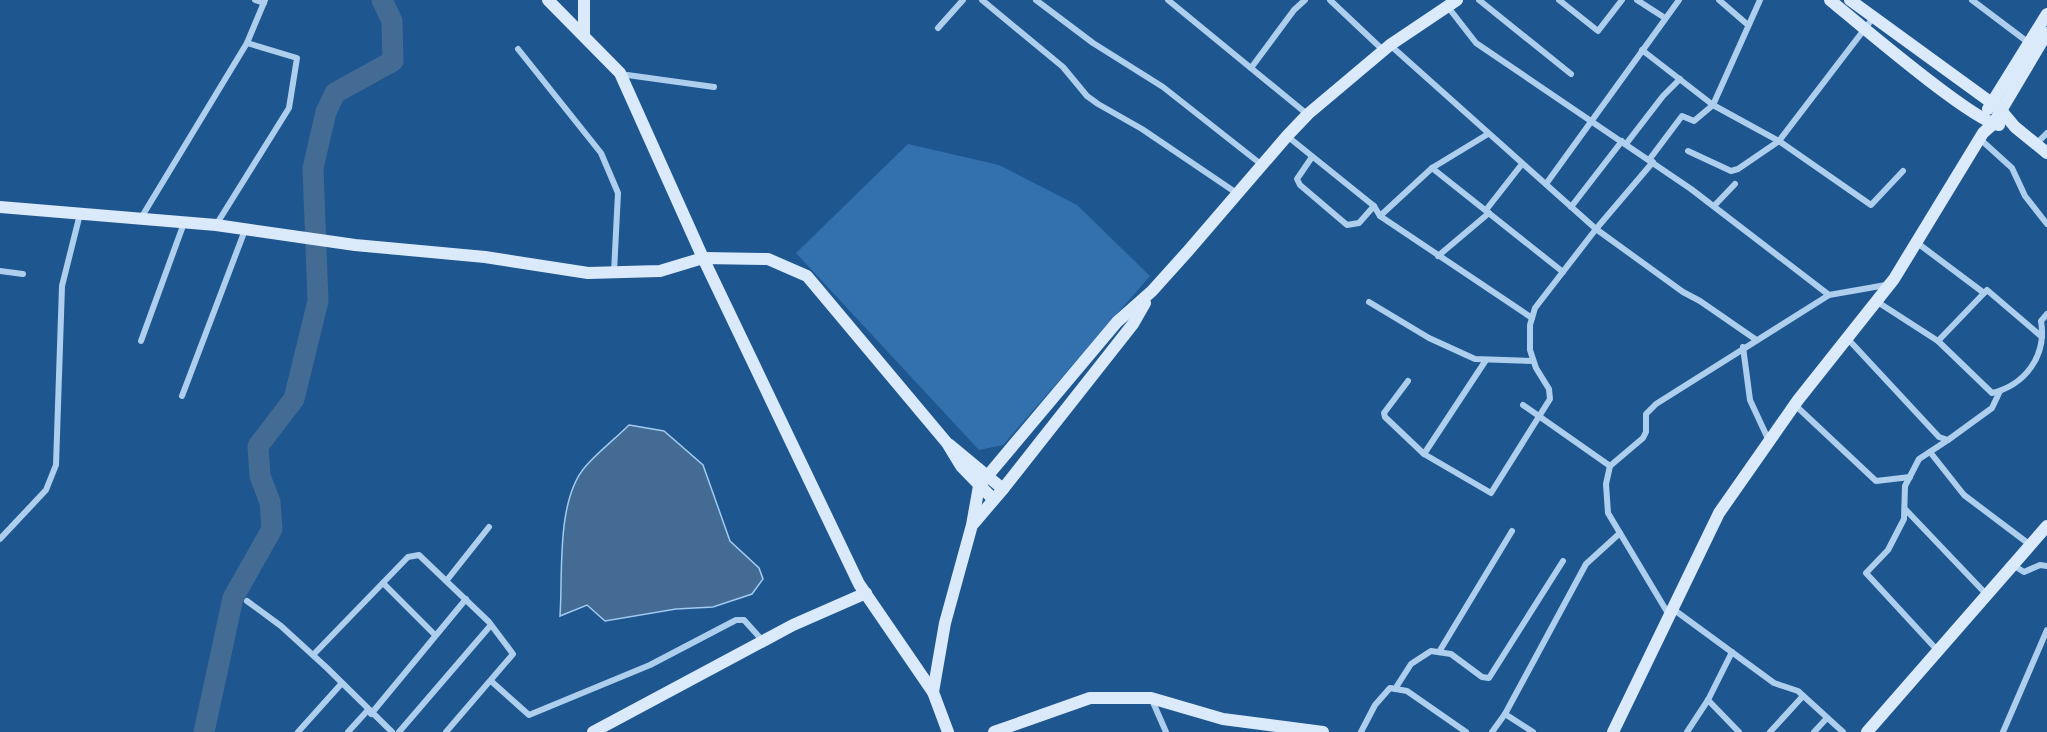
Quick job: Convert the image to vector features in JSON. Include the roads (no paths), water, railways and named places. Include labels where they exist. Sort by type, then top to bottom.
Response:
[{"type":"street","points":[[141,219],[247,43],[265,2],[255,0]]},
{"type":"street","points":[[548,0],[620,73],[703,258],[866,593],[933,692],[948,732]]},
{"type":"street","points":[[558,0],[570,21]]},
{"type":"street","points":[[584,0],[584,34]]},
{"type":"street","points":[[938,28],[963,0]]},
{"type":"street","points":[[982,0],[1063,67],[1092,100],[1142,129],[1239,194]]},
{"type":"street","points":[[1036,0],[1093,43],[1162,87],[1262,165]]},
{"type":"street","points":[[1168,0],[1308,114]]},
{"type":"street","points":[[1251,68],[1294,10],[1305,0]]},
{"type":"street","points":[[1330,0],[1596,229],[1683,292],[1755,339]]},
{"type":"street","points":[[1479,0],[1571,74]]},
{"type":"street","points":[[1559,0],[1598,31],[1622,0]]},
{"type":"street","points":[[1637,0],[1665,18]]},
{"type":"street","points":[[1546,184],[1679,0]]},
{"type":"street","points":[[1719,0],[1748,25]]},
{"type":"street","points":[[1408,381],[1384,413],[1384,417],[1424,454],[1491,493],[1550,399],[1549,389],[1533,361],[1530,350],[1535,308],[1651,161],[1682,116],[1694,121],[1713,105],[1760,0]]},
{"type":"street","points":[[1830,0],[1988,121],[2015,127]]},
{"type":"street","points":[[1850,0],[1996,106],[2015,127],[2047,153]]},
{"type":"street","points":[[1972,0],[2032,45]]},
{"type":"street","points":[[933,692],[945,623],[972,525],[979,486],[1117,322],[1152,291],[1308,114],[1387,48],[1453,4],[1476,43],[1651,161],[1714,206],[1829,295]]},
{"type":"street","points":[[1613,732],[1719,513],[1795,404],[1890,285],[1981,136],[2047,14]]},
{"type":"street","points":[[1688,151],[1731,171],[1779,141],[1873,18]]},
{"type":"street","points":[[2032,45],[2047,33]]},
{"type":"street","points":[[216,225],[289,108],[297,58],[247,43]]},
{"type":"street","points":[[518,49],[601,153],[618,193],[614,272]]},
{"type":"street","points":[[1642,50],[1713,105],[1779,141],[1871,205],[1903,171]]},
{"type":"street","points":[[620,73],[714,87]]},
{"type":"street","points":[[1571,207],[1663,96],[1680,80]]},
{"type":"street","points":[[2036,144],[2047,133]]},
{"type":"street","points":[[1380,216],[1432,168],[1488,134]]},
{"type":"street","points":[[1287,136],[1374,206],[1380,216],[1532,318]]},
{"type":"street","points":[[1981,136],[2012,168],[2025,196],[2047,224]]},
{"type":"street","points":[[1312,157],[1297,179],[1347,225],[1359,223],[1374,206]]},
{"type":"street","points":[[1438,256],[1487,212],[1522,164]]},
{"type":"street","points":[[1432,168],[1563,272]]},
{"type":"street","points":[[1714,206],[1735,184]]},
{"type":"street","points":[[0,207],[216,225],[355,245],[485,257],[588,273],[660,271],[703,258],[768,259],[807,276],[947,443],[961,466],[993,500]]},
{"type":"street","points":[[0,539],[46,490],[56,465],[62,286],[80,214]]},
{"type":"street","points":[[141,341],[184,223]]},
{"type":"street","points":[[182,396],[245,230]]},
{"type":"street","points":[[1916,242],[1983,293]]},
{"type":"street","points":[[0,271],[22,274]]},
{"type":"street","points":[[1843,732],[1803,696],[1774,683],[1671,612],[1608,513],[1606,484],[1610,466],[1643,438],[1646,432],[1646,414],[1656,404],[1755,339],[1829,295],[1890,285]]},
{"type":"street","points":[[1938,341],[1987,290],[2042,337]]},
{"type":"street","points":[[972,525],[1133,324],[1152,291]]},
{"type":"street","points":[[1876,301],[1938,341],[1992,393],[2000,392],[2031,372],[2042,337],[2040,321],[2047,314]]},
{"type":"street","points":[[1368,302],[1429,338],[1475,359],[1533,361]]},
{"type":"street","points":[[1847,338],[1939,436],[1948,440]]},
{"type":"street","points":[[1743,347],[1750,400],[1769,441]]},
{"type":"street","points":[[1424,454],[1486,360]]},
{"type":"street","points":[[1938,651],[1866,573],[1888,550],[1904,519],[1905,486],[1919,459],[1992,408],[2000,392]]},
{"type":"street","points":[[1795,404],[1876,481],[1910,477]]},
{"type":"street","points":[[1523,405],[1610,466]]},
{"type":"street","points":[[947,443],[989,475],[1003,489]]},
{"type":"street","points":[[1930,452],[1964,495],[2029,544]]},
{"type":"street","points":[[1905,509],[1987,595]]},
{"type":"street","points":[[1867,732],[2047,526]]},
{"type":"street","points":[[447,580],[489,527]]},
{"type":"street","points":[[1439,652],[1512,531]]},
{"type":"street","points":[[1492,732],[1505,714],[1586,564],[1620,533]]},
{"type":"street","points":[[313,655],[408,557],[419,555],[491,625],[513,654],[446,732]]},
{"type":"street","points":[[1395,689],[1411,664],[1431,651],[1451,654],[1482,677],[1489,678],[1563,561]]},
{"type":"street","points":[[2012,564],[2024,572],[2040,565],[2047,566]]},
{"type":"street","points":[[383,583],[435,635]]},
{"type":"street","points":[[592,732],[763,642],[866,593]]},
{"type":"street","points":[[348,732],[369,712],[466,599]]},
{"type":"street","points":[[247,601],[313,655],[392,732]]},
{"type":"street","points":[[491,681],[529,715],[650,664],[736,620],[744,620],[763,642]]},
{"type":"street","points":[[399,732],[491,625]]},
{"type":"street","points":[[2004,732],[2044,647],[2047,630]]},
{"type":"street","points":[[1687,732],[1708,700],[1732,652]]},
{"type":"street","points":[[298,732],[342,683]]},
{"type":"street","points":[[1361,732],[1375,705],[1390,688],[1407,691],[1466,732]]},
{"type":"street","points":[[1770,732],[1803,696]]},
{"type":"street","points":[[994,732],[1090,698],[1151,698],[1223,719],[1323,732]]},
{"type":"street","points":[[1151,698],[1166,732]]},
{"type":"street","points":[[1708,700],[1739,732]]},
{"type":"street","points":[[1505,714],[1533,732]]},
{"type":"street","points":[[1814,732],[1827,718]]},
{"type":"street","points":[[1241,721],[1252,732]]},
{"type":"waterway","points":[[204,732],[233,598],[272,529],[270,502],[260,476],[258,446],[294,399],[318,301],[313,168],[326,112],[335,93],[393,61],[392,21],[382,0]]}]
